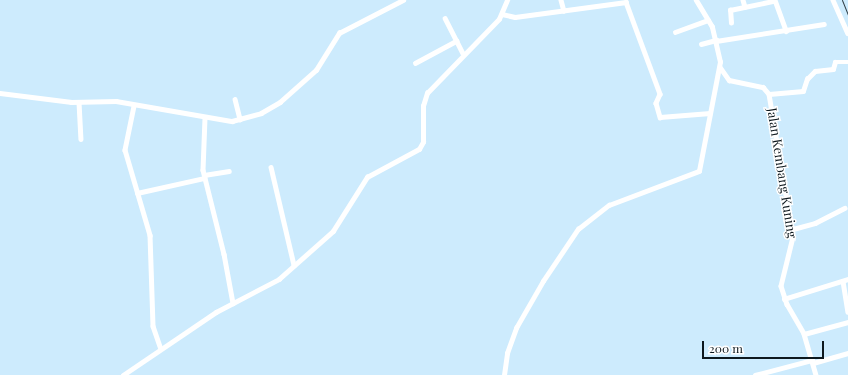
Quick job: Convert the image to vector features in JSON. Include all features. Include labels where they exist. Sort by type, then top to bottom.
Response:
[{"type":"street","points":[[0,92],[79,102],[110,100],[134,106],[161,108],[225,121],[240,119],[267,110],[294,92],[316,70],[339,33],[403,0]]},
{"type":"street","points":[[123,375],[233,303],[267,289],[340,223],[357,190],[367,177],[419,149],[422,142],[423,106],[427,93],[502,14],[507,0]]},
{"type":"street","points":[[561,0],[564,11]]},
{"type":"street","points":[[504,375],[510,340],[536,292],[578,229],[609,205],[699,171],[720,67],[716,40],[708,20],[696,0]]},
{"type":"street","points":[[743,0],[745,6]]},
{"type":"street","points":[[731,23],[728,11],[774,0],[786,31]]},
{"type":"street","points":[[833,0],[848,33]]},
{"type":"street","points":[[502,14],[511,17],[564,11],[625,1],[660,94],[656,103],[660,118],[710,113]]},
{"type":"street","points":[[445,18],[463,54]]},
{"type":"street","points":[[675,32],[708,20]]},
{"type":"street","points":[[702,44],[716,40],[786,31],[824,24]]},
{"type":"street","points":[[415,63],[456,41]]},
{"type":"street","points":[[769,94],[803,91],[807,80],[815,71],[833,70],[834,62],[848,62]]},
{"type":"street","name":"Jalan Kembang Kuning","points":[[720,67],[727,79],[763,87],[769,94],[792,229],[792,246],[782,276],[784,299],[804,334],[816,375]]},
{"type":"street","points":[[235,99],[240,119]]},
{"type":"street","points":[[79,102],[81,139]]},
{"type":"street","points":[[134,106],[125,150],[136,193],[143,206],[150,235],[154,330],[161,349]]},
{"type":"street","points":[[205,118],[204,176],[224,254],[233,303]]},
{"type":"street","points":[[271,167],[294,265]]},
{"type":"street","points":[[136,193],[229,171]]},
{"type":"street","points":[[792,229],[815,223],[844,208]]},
{"type":"street","points":[[784,299],[848,279]]},
{"type":"street","points":[[842,281],[848,312]]},
{"type":"street","points":[[804,334],[848,322]]},
{"type":"street","points":[[755,375],[848,353]]},
{"type":"railway","points":[[842,0],[848,15]]}]
